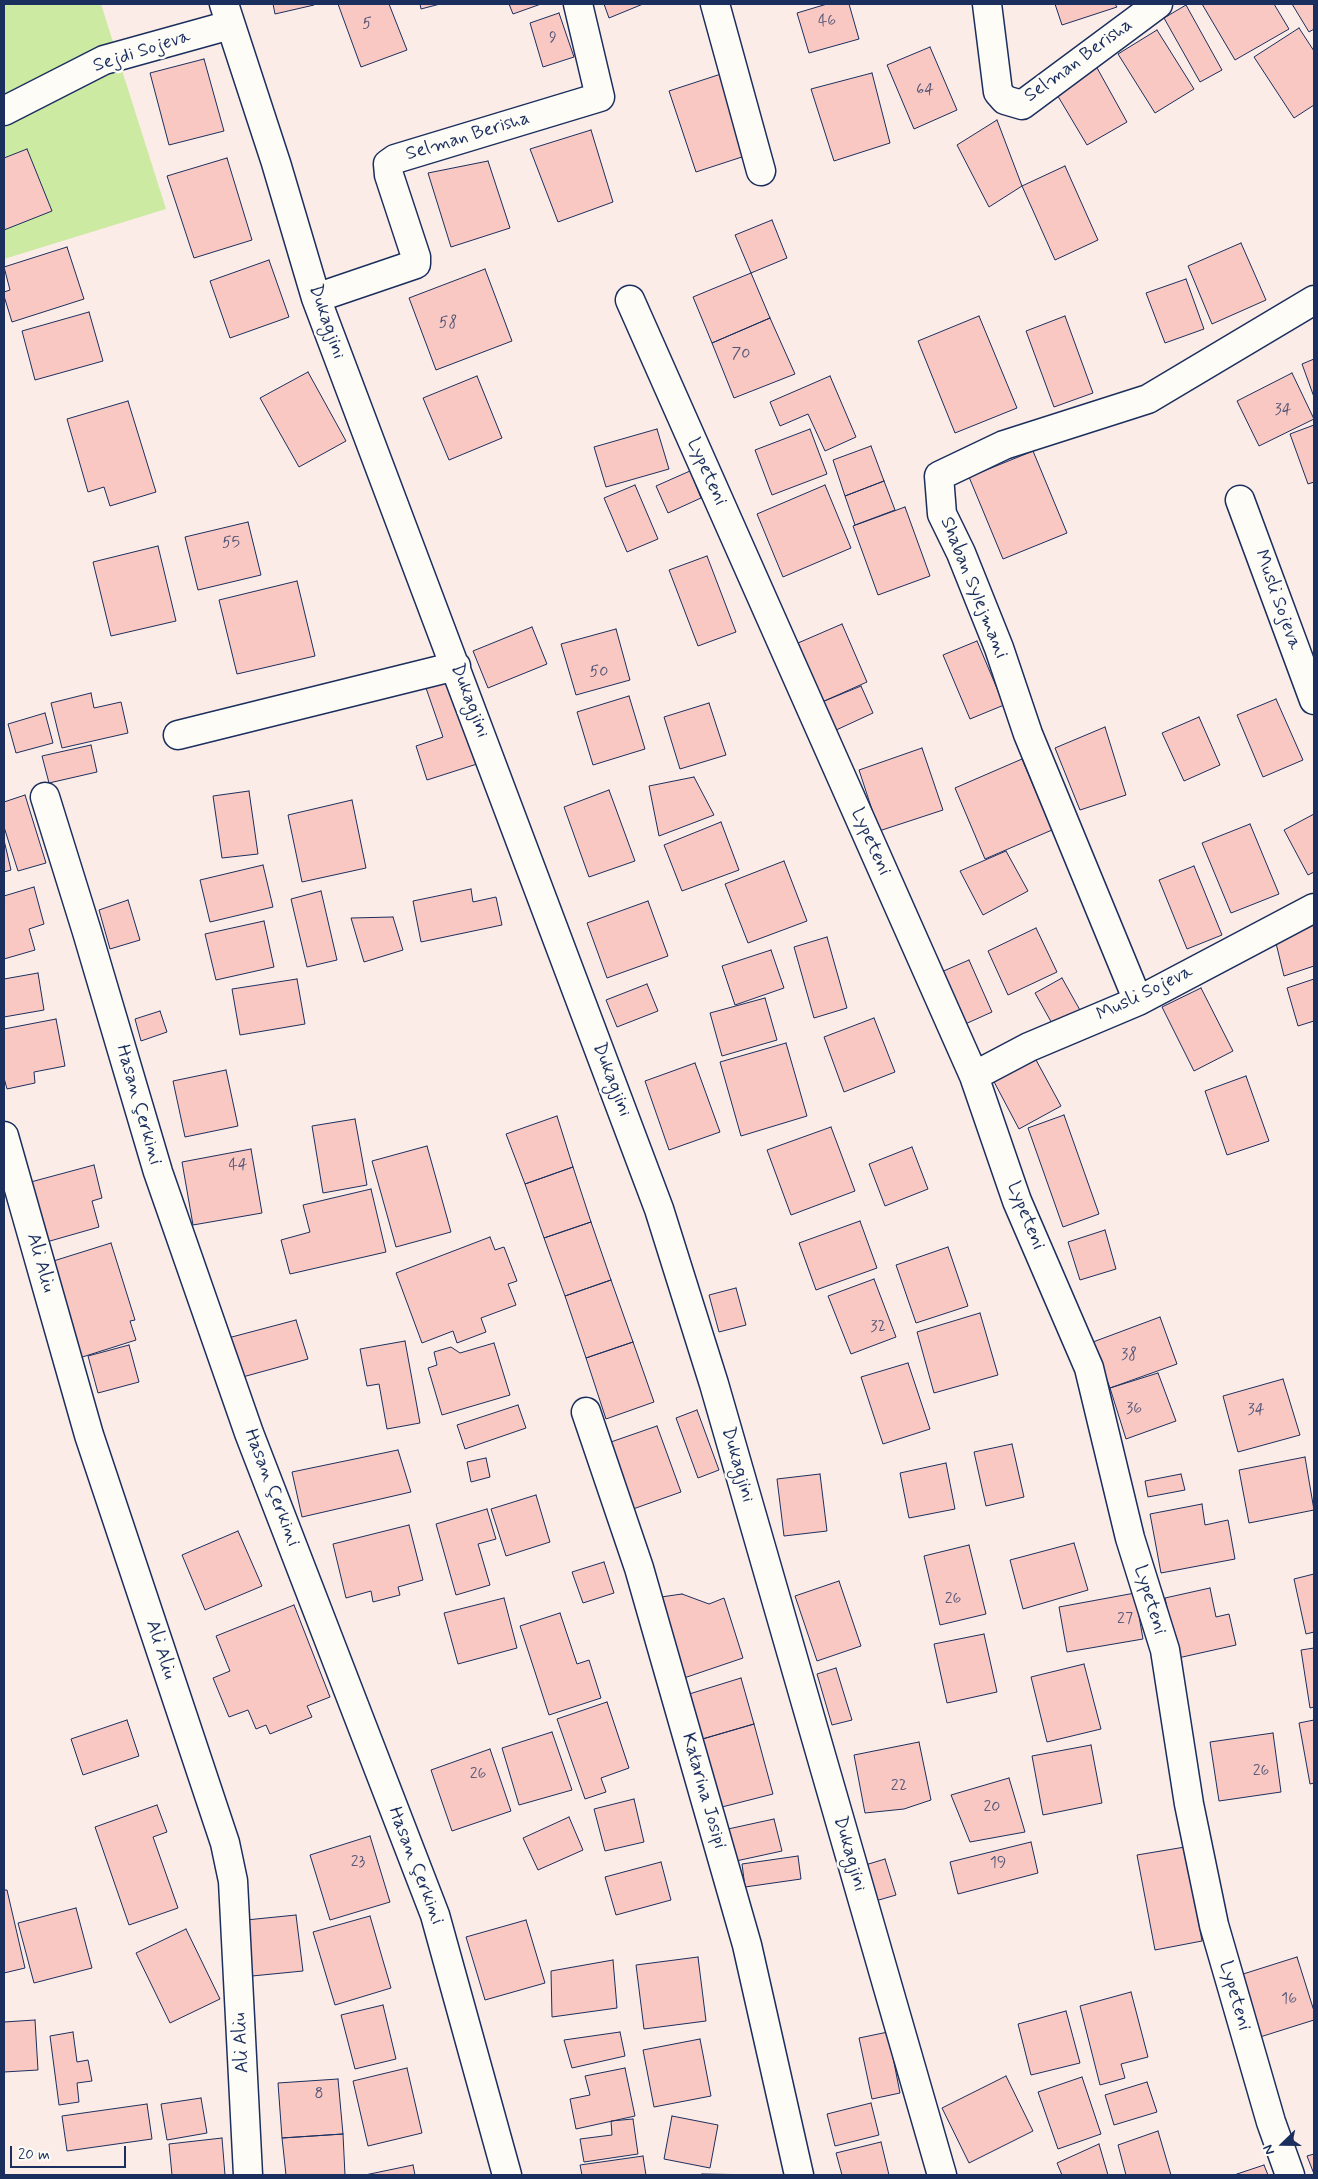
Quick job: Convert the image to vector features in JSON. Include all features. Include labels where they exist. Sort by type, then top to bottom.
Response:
[{"type":"street","name":"Selman Berisha","points":[[316,298],[416,264],[416,256],[390,175],[388,164],[395,159],[600,97],[578,4]]},
{"type":"street","points":[[715,4],[761,171]]},
{"type":"street","name":"Selman Berisha","points":[[987,4],[998,92],[1005,100],[1022,105],[1158,4]]},
{"type":"street","name":"Dukagjini","points":[[227,14],[276,163],[316,298],[659,1210],[714,1384],[942,2175]]},
{"type":"street","name":"Sejdi Sojeva","points":[[4,111],[104,60],[227,14]]},
{"type":"street","name":"Lypeteni","points":[[630,300],[974,1076],[1017,1201],[1089,1368],[1130,1538],[1165,1650],[1189,1804],[1214,1925],[1271,2122],[1290,2175]]},
{"type":"street","name":"Shaban Sylejmani","points":[[1138,1001],[1028,734],[999,648],[961,552],[942,514],[939,476],[1004,445],[1148,399],[1314,300]]},
{"type":"street","name":"Musli Sojeva","points":[[1240,500],[1314,700]]},
{"type":"street","points":[[178,735],[456,666]]},
{"type":"street","name":"Hasan Çerkini","points":[[45,797],[88,932],[161,1181],[249,1433],[435,1916],[507,2175]]},
{"type":"street","name":"Musli Sojeva","points":[[974,1076],[1029,1047],[1138,1001],[1314,908]]},
{"type":"street","name":"Ali Aliu","points":[[4,1136],[89,1435],[224,1843],[234,1891],[248,2175]]},
{"type":"street","name":"Katarina Josipi","points":[[586,1412],[639,1568],[747,1945],[799,2175]]},
{"type":"green space","points":[[4,4],[101,4],[166,209],[4,259]]},
{"type":"building","points":[[273,4],[314,4],[314,5],[275,14]]},
{"type":"building","points":[[338,4],[389,4],[407,50],[361,67]]},
{"type":"building","points":[[420,4],[440,4],[421,9]]},
{"type":"building","points":[[509,4],[541,4],[513,14]]},
{"type":"building","points":[[604,4],[643,4],[609,18]]},
{"type":"building","points":[[827,4],[849,4],[859,39],[809,53],[797,13]]},
{"type":"building","points":[[1055,4],[1115,4],[1117,7],[1062,25]]},
{"type":"building","points":[[1202,4],[1274,4],[1289,29],[1235,60]]},
{"type":"building","points":[[1292,4],[1314,4],[1314,29],[1309,32]]},
{"type":"building","points":[[1186,5],[1222,70],[1200,82],[1164,18]]},
{"type":"building","points":[[559,13],[574,57],[543,67],[530,23]]},
{"type":"building","points":[[1299,28],[1314,51],[1314,105],[1294,118],[1254,57]]},
{"type":"building","points":[[1157,30],[1194,89],[1155,113],[1118,54]]},
{"type":"building","points":[[930,47],[957,110],[914,129],[887,65]]},
{"type":"building","points":[[204,59],[224,131],[169,145],[150,73]]},
{"type":"building","points":[[1096,66],[1127,122],[1087,145],[1056,93]]},
{"type":"building","points":[[872,73],[890,143],[834,161],[811,89]]},
{"type":"building","points":[[721,74],[748,155],[696,172],[669,91]]},
{"type":"building","points":[[997,120],[1022,186],[989,207],[957,145]]},
{"type":"building","points":[[591,130],[613,202],[558,222],[530,149]]},
{"type":"building","points":[[27,149],[52,211],[4,230],[4,158]]},
{"type":"building","points":[[227,158],[252,240],[194,258],[167,176]]},
{"type":"building","points":[[488,161],[510,228],[451,247],[428,173]]},
{"type":"building","points":[[1065,166],[1098,240],[1055,260],[1022,186]]},
{"type":"building","points":[[772,220],[787,258],[751,273],[735,235]]},
{"type":"building","points":[[1241,243],[1266,300],[1212,324],[1188,266]]},
{"type":"building","points":[[67,247],[84,299],[12,322],[4,296],[4,292],[10,290],[4,267]]},
{"type":"building","points":[[269,260],[289,317],[230,338],[210,281]]},
{"type":"building","points":[[485,269],[512,341],[436,370],[409,298]]},
{"type":"building","points":[[751,273],[770,318],[712,343],[693,297]]},
{"type":"building","points":[[1186,279],[1204,329],[1165,343],[1146,293]]},
{"type":"building","points":[[89,312],[103,361],[35,380],[22,331]]},
{"type":"building","points":[[979,316],[1017,408],[955,433],[918,341]]},
{"type":"building","points":[[1065,316],[1093,393],[1054,407],[1026,331]]},
{"type":"building","points":[[770,318],[795,374],[734,398],[712,343]]},
{"type":"building","points":[[1314,359],[1314,397],[1302,364]]},
{"type":"building","points":[[308,372],[346,441],[299,467],[260,398]]},
{"type":"building","points":[[1292,373],[1314,419],[1259,446],[1237,401]]},
{"type":"building","points":[[477,376],[502,438],[449,460],[423,398]]},
{"type":"building","points":[[830,376],[856,437],[825,451],[808,414],[780,426],[770,402]]},
{"type":"building","points":[[128,401],[156,492],[110,506],[104,487],[88,492],[67,419]]},
{"type":"building","points":[[1314,425],[1314,482],[1308,484],[1290,434]]},
{"type":"building","points":[[657,429],[669,469],[606,487],[594,447]]},
{"type":"building","points":[[810,429],[827,474],[772,495],[755,450]]},
{"type":"building","points":[[871,446],[884,481],[845,496],[833,460]]},
{"type":"building","points":[[1033,451],[1067,533],[1003,559],[969,477]]},
{"type":"building","points":[[690,471],[701,498],[668,513],[656,486]]},
{"type":"building","points":[[884,481],[895,510],[855,525],[845,496]]},
{"type":"building","points":[[635,485],[658,539],[627,552],[604,498]]},
{"type":"building","points":[[825,485],[851,548],[783,577],[757,514]]},
{"type":"building","points":[[905,507],[930,576],[878,595],[853,526]]},
{"type":"building","points":[[248,522],[261,575],[198,590],[185,537]]},
{"type":"building","points":[[158,546],[176,621],[111,636],[93,562]]},
{"type":"building","points":[[707,556],[736,632],[698,646],[669,570]]},
{"type":"building","points":[[297,581],[315,656],[237,674],[219,600]]},
{"type":"building","points":[[842,624],[867,682],[822,702],[798,643]]},
{"type":"building","points":[[532,627],[547,664],[488,688],[473,651]]},
{"type":"building","points":[[616,629],[630,680],[576,695],[561,644]]},
{"type":"building","points":[[977,641],[1004,705],[970,719],[943,655]]},
{"type":"building","points":[[449,680],[477,764],[427,780],[416,746],[443,737],[426,688]]},
{"type":"building","points":[[861,686],[873,713],[834,731],[822,702]]},
{"type":"building","points":[[91,693],[94,708],[121,702],[128,733],[62,748],[51,703]]},
{"type":"building","points":[[629,696],[645,749],[593,765],[577,712]]},
{"type":"building","points":[[1276,699],[1303,760],[1263,777],[1237,715]]},
{"type":"building","points":[[709,703],[726,755],[680,769],[664,717]]},
{"type":"building","points":[[45,713],[53,743],[16,753],[8,724]]},
{"type":"building","points":[[1199,717],[1220,765],[1184,781],[1162,733]]},
{"type":"building","points":[[1105,727],[1126,795],[1080,810],[1055,748]]},
{"type":"building","points":[[91,745],[97,772],[49,783],[42,756]]},
{"type":"building","points":[[922,748],[943,810],[879,831],[859,770]]},
{"type":"building","points":[[1022,759],[1052,830],[985,859],[955,788]]},
{"type":"building","points":[[694,777],[714,815],[659,836],[649,786]]},
{"type":"building","points":[[609,790],[635,861],[589,877],[564,807]]},
{"type":"building","points":[[249,791],[258,854],[222,858],[213,796]]},
{"type":"building","points":[[25,795],[46,863],[18,871],[4,827],[4,802]]},
{"type":"building","points":[[352,800],[366,868],[302,882],[288,815]]},
{"type":"building","points":[[1314,814],[1314,872],[1308,875],[1284,830]]},
{"type":"building","points":[[721,822],[739,870],[682,891],[664,845]]},
{"type":"building","points":[[1250,824],[1279,894],[1231,913],[1202,843]]},
{"type":"building","points":[[4,840],[11,870],[4,872]]},
{"type":"building","points":[[1006,851],[1028,891],[983,915],[960,871]]},
{"type":"building","points":[[784,861],[807,921],[748,943],[725,884]]},
{"type":"building","points":[[263,865],[273,907],[210,922],[200,880]]},
{"type":"building","points":[[1194,866],[1222,935],[1187,949],[1159,880]]},
{"type":"building","points":[[34,887],[44,924],[29,929],[35,950],[4,959],[4,896]]},
{"type":"building","points":[[471,889],[473,902],[496,897],[502,925],[421,942],[413,901]]},
{"type":"building","points":[[321,891],[337,960],[307,967],[291,899]]},
{"type":"building","points":[[128,900],[140,940],[110,949],[99,910]]},
{"type":"building","points":[[648,901],[668,956],[607,978],[587,923]]},
{"type":"building","points":[[393,917],[403,950],[364,962],[351,918]]},
{"type":"building","points":[[264,921],[274,967],[216,980],[205,934]]},
{"type":"building","points":[[1314,925],[1314,966],[1284,976],[1274,935]]},
{"type":"building","points":[[1036,928],[1057,972],[1008,995],[988,951]]},
{"type":"building","points":[[827,937],[847,1008],[814,1018],[794,947]]},
{"type":"building","points":[[771,950],[784,988],[735,1005],[722,966]]},
{"type":"building","points":[[969,960],[992,1012],[963,1025],[939,973]]},
{"type":"building","points":[[38,973],[44,1010],[4,1017],[4,979]]},
{"type":"building","points":[[1062,978],[1081,1012],[1054,1027],[1035,993]]},
{"type":"building","points":[[297,979],[305,1024],[240,1035],[232,989]]},
{"type":"building","points":[[1314,979],[1314,1021],[1298,1026],[1287,988]]},
{"type":"building","points":[[647,984],[658,1011],[617,1027],[606,1000]]},
{"type":"building","points":[[1201,988],[1233,1051],[1194,1071],[1162,1007]]},
{"type":"building","points":[[765,998],[777,1040],[722,1056],[710,1013]]},
{"type":"building","points":[[160,1011],[167,1032],[141,1041],[135,1019]]},
{"type":"building","points":[[874,1018],[895,1072],[844,1092],[824,1037]]},
{"type":"building","points":[[56,1019],[65,1066],[34,1072],[35,1083],[7,1089],[4,1078],[4,1029]]},
{"type":"building","points":[[786,1043],[807,1116],[741,1136],[720,1062]]},
{"type":"building","points":[[1029,1047],[1061,1106],[1019,1129],[991,1076]]},
{"type":"building","points":[[695,1063],[720,1132],[669,1150],[645,1081]]},
{"type":"building","points":[[226,1070],[238,1126],[185,1137],[173,1081]]},
{"type":"building","points":[[1246,1076],[1269,1141],[1227,1155],[1205,1091]]},
{"type":"building","points":[[1064,1115],[1099,1214],[1063,1227],[1028,1128]]},
{"type":"building","points":[[557,1116],[573,1167],[525,1184],[506,1134]]},
{"type":"building","points":[[355,1119],[367,1185],[323,1193],[312,1126]]},
{"type":"building","points":[[831,1127],[855,1191],[791,1215],[767,1150]]},
{"type":"building","points":[[427,1146],[451,1232],[396,1247],[372,1161]]},
{"type":"building","points":[[912,1147],[928,1189],[885,1206],[869,1164]]},
{"type":"building","points":[[251,1149],[262,1213],[193,1225],[182,1162]]},
{"type":"building","points":[[94,1165],[102,1198],[92,1201],[99,1227],[43,1243],[27,1183]]},
{"type":"building","points":[[573,1167],[591,1222],[544,1238],[525,1184]]},
{"type":"building","points":[[371,1189],[386,1252],[290,1274],[281,1240],[310,1232],[303,1205]]},
{"type":"building","points":[[860,1221],[877,1268],[816,1290],[799,1243]]},
{"type":"building","points":[[591,1222],[611,1280],[565,1296],[544,1238]]},
{"type":"building","points":[[1105,1230],[1116,1269],[1080,1280],[1068,1242]]},
{"type":"building","points":[[490,1237],[495,1250],[504,1247],[517,1281],[508,1284],[516,1305],[481,1318],[486,1332],[457,1343],[453,1331],[422,1343],[396,1273]]},
{"type":"building","points":[[111,1243],[135,1320],[130,1321],[136,1340],[76,1359],[47,1263]]},
{"type":"building","points":[[948,1247],[968,1306],[916,1323],[896,1265]]},
{"type":"building","points":[[874,1279],[896,1337],[851,1354],[828,1296]]},
{"type":"building","points":[[611,1280],[633,1342],[586,1358],[565,1296]]},
{"type":"building","points":[[736,1288],[746,1325],[719,1332],[709,1295]]},
{"type":"building","points":[[980,1313],[998,1375],[934,1393],[917,1332]]},
{"type":"building","points":[[1160,1317],[1177,1364],[1110,1388],[1093,1342]]},
{"type":"building","points":[[296,1320],[308,1359],[239,1378],[228,1338]]},
{"type":"building","points":[[405,1341],[420,1423],[387,1429],[379,1384],[367,1386],[360,1349]]},
{"type":"building","points":[[633,1342],[654,1402],[606,1419],[586,1358]]},
{"type":"building","points":[[494,1343],[510,1395],[442,1415],[428,1368],[437,1365],[434,1352],[451,1347],[460,1353]]},
{"type":"building","points":[[129,1345],[139,1382],[98,1393],[88,1356]]},
{"type":"building","points":[[908,1363],[930,1429],[883,1444],[861,1377]]},
{"type":"building","points":[[1158,1373],[1176,1421],[1126,1439],[1110,1388]]},
{"type":"building","points":[[1283,1379],[1300,1435],[1238,1452],[1223,1396]]},
{"type":"building","points":[[518,1405],[526,1428],[465,1449],[457,1425]]},
{"type":"building","points":[[697,1410],[719,1470],[698,1478],[676,1418]]},
{"type":"building","points":[[657,1426],[681,1492],[633,1509],[608,1443]]},
{"type":"building","points":[[1012,1444],[1024,1497],[986,1506],[974,1452]]},
{"type":"building","points":[[398,1450],[411,1492],[302,1517],[292,1472]]},
{"type":"building","points":[[1305,1457],[1314,1510],[1249,1523],[1239,1470]]},
{"type":"building","points":[[486,1458],[490,1477],[471,1482],[467,1462]]},
{"type":"building","points":[[946,1463],[955,1509],[909,1518],[900,1473]]},
{"type":"building","points":[[820,1474],[827,1531],[784,1536],[777,1479]]},
{"type":"building","points":[[1181,1474],[1185,1490],[1148,1497],[1145,1481]]},
{"type":"building","points":[[536,1495],[550,1542],[506,1556],[491,1509]]},
{"type":"building","points":[[1202,1504],[1205,1525],[1228,1520],[1235,1559],[1161,1573],[1150,1514]]},
{"type":"building","points":[[487,1509],[496,1539],[478,1544],[490,1585],[456,1595],[436,1524]]},
{"type":"building","points":[[409,1525],[423,1580],[398,1587],[400,1595],[373,1602],[371,1591],[346,1598],[333,1544]]},
{"type":"building","points":[[238,1531],[262,1586],[205,1610],[182,1555]]},
{"type":"building","points":[[1074,1543],[1088,1590],[1023,1609],[1010,1560]]},
{"type":"building","points":[[969,1545],[986,1614],[940,1625],[924,1556]]},
{"type":"building","points":[[604,1562],[614,1593],[583,1603],[572,1572]]},
{"type":"building","points":[[1314,1574],[1314,1632],[1306,1634],[1294,1579]]},
{"type":"building","points":[[839,1581],[861,1646],[817,1661],[795,1596]]},
{"type":"building","points":[[1210,1588],[1216,1617],[1229,1614],[1236,1645],[1178,1658],[1165,1598]]},
{"type":"building","points":[[1135,1593],[1143,1639],[1067,1652],[1059,1607]]},
{"type":"building","points":[[682,1594],[709,1604],[724,1598],[743,1658],[684,1678],[661,1597]]},
{"type":"building","points":[[504,1598],[517,1648],[458,1664],[444,1613]]},
{"type":"building","points":[[294,1605],[330,1697],[307,1706],[312,1717],[270,1734],[266,1725],[256,1729],[248,1710],[229,1717],[213,1678],[230,1671],[216,1636]]},
{"type":"building","points":[[560,1613],[577,1664],[589,1660],[601,1698],[549,1715],[520,1626]]},
{"type":"building","points":[[984,1634],[997,1692],[947,1703],[934,1644]]},
{"type":"building","points":[[1314,1648],[1314,1707],[1310,1708],[1301,1650]]},
{"type":"building","points":[[1084,1664],[1101,1729],[1047,1742],[1031,1677]]},
{"type":"building","points":[[836,1668],[852,1720],[832,1725],[817,1674]]},
{"type":"building","points":[[741,1678],[754,1724],[699,1740],[686,1695]]},
{"type":"building","points":[[607,1702],[629,1768],[601,1778],[606,1792],[585,1799],[557,1719]]},
{"type":"building","points":[[127,1720],[139,1756],[83,1775],[71,1739]]},
{"type":"building","points":[[1314,1720],[1314,1783],[1310,1784],[1299,1723]]},
{"type":"building","points":[[754,1724],[773,1794],[718,1808],[699,1740]]},
{"type":"building","points":[[552,1732],[572,1790],[519,1805],[502,1748]]},
{"type":"building","points":[[1273,1733],[1281,1792],[1219,1801],[1210,1742]]},
{"type":"building","points":[[919,1742],[931,1800],[904,1809],[865,1813],[854,1755]]},
{"type":"building","points":[[1091,1745],[1102,1803],[1043,1815],[1032,1756]]},
{"type":"building","points":[[490,1749],[511,1811],[452,1831],[431,1770]]},
{"type":"building","points":[[1009,1778],[1025,1832],[970,1842],[951,1795]]},
{"type":"building","points":[[634,1799],[644,1842],[605,1851],[594,1809]]},
{"type":"building","points":[[157,1805],[167,1832],[153,1837],[178,1908],[129,1925],[95,1827]]},
{"type":"building","points":[[569,1817],[583,1850],[538,1870],[523,1838]]},
{"type":"building","points":[[774,1819],[782,1851],[736,1861],[728,1829]]},
{"type":"building","points":[[370,1836],[390,1902],[330,1920],[310,1855]]},
{"type":"building","points":[[1031,1842],[1038,1873],[958,1894],[950,1862]]},
{"type":"building","points":[[1185,1847],[1202,1941],[1155,1950],[1137,1855]]},
{"type":"building","points":[[798,1856],[801,1879],[745,1887],[742,1864]]},
{"type":"building","points":[[885,1859],[896,1895],[872,1902],[862,1866]]},
{"type":"building","points":[[661,1862],[671,1900],[616,1915],[605,1877]]},
{"type":"building","points":[[4,1890],[7,1890],[25,1968],[4,1973]]},
{"type":"building","points":[[76,1908],[92,1968],[34,1983],[18,1923]]},
{"type":"building","points":[[296,1915],[303,1971],[252,1976],[246,1920]]},
{"type":"building","points":[[370,1916],[391,1988],[335,2005],[313,1932]]},
{"type":"building","points":[[526,1920],[545,1983],[485,2000],[466,1937]]},
{"type":"building","points":[[186,1929],[220,1999],[170,2023],[136,1953]]},
{"type":"building","points":[[698,1957],[706,2021],[644,2029],[636,1965]]},
{"type":"building","points":[[1297,1957],[1314,2011],[1314,2020],[1260,2037],[1240,1975]]},
{"type":"building","points":[[613,1960],[617,2008],[552,2017],[551,1971]]},
{"type":"building","points":[[1131,1992],[1148,2057],[1121,2064],[1125,2078],[1100,2085],[1080,2006]]},
{"type":"building","points":[[383,2005],[396,2059],[355,2069],[341,2015]]},
{"type":"building","points":[[1066,2011],[1080,2063],[1031,2075],[1018,2024]]},
{"type":"building","points":[[35,2020],[38,2070],[4,2072],[4,2022]]},
{"type":"building","points":[[73,2032],[77,2062],[88,2060],[92,2081],[77,2083],[79,2102],[59,2105],[50,2036]]},
{"type":"building","points":[[620,2032],[625,2056],[572,2068],[564,2040]]},
{"type":"building","points":[[888,2032],[900,2093],[872,2099],[859,2038]]},
{"type":"building","points":[[700,2039],[711,2096],[654,2107],[643,2050]]},
{"type":"building","points":[[407,2068],[422,2133],[368,2146],[353,2081]]},
{"type":"building","points":[[625,2068],[635,2116],[576,2129],[570,2099],[590,2095],[585,2076]]},
{"type":"building","points":[[1006,2076],[1033,2131],[969,2163],[942,2108]]},
{"type":"building","points":[[1082,2077],[1101,2134],[1058,2149],[1038,2092]]},
{"type":"building","points":[[338,2079],[343,2134],[282,2138],[278,2083]]},
{"type":"building","points":[[1147,2082],[1157,2112],[1114,2125],[1105,2095]]},
{"type":"building","points":[[201,2098],[207,2133],[167,2140],[161,2104]]},
{"type":"building","points":[[871,2103],[879,2135],[835,2146],[827,2114]]},
{"type":"building","points":[[147,2104],[152,2139],[67,2151],[62,2116]]},
{"type":"building","points":[[672,2116],[718,2125],[710,2168],[664,2159]]},
{"type":"building","points":[[633,2119],[638,2154],[584,2162],[580,2139],[612,2135],[611,2121]]},
{"type":"building","points":[[1158,2131],[1171,2175],[1126,2175],[1118,2145]]},
{"type":"building","points":[[343,2134],[345,2175],[286,2175],[282,2138]]},
{"type":"building","points":[[222,2138],[225,2175],[172,2175],[169,2144]]},
{"type":"building","points":[[881,2142],[889,2175],[842,2175],[836,2153]]},
{"type":"building","points":[[1099,2144],[1108,2175],[1062,2175],[1057,2163]]},
{"type":"building","points":[[1314,2154],[1314,2174],[1307,2156]]},
{"type":"building","points":[[643,2156],[646,2175],[582,2175],[580,2165]]},
{"type":"building","points":[[413,2165],[415,2175],[365,2175]]},
{"type":"building","points":[[1264,2165],[1268,2175],[1234,2175]]},
{"type":"building","points":[[702,2174],[761,2175],[702,2175]]}]
